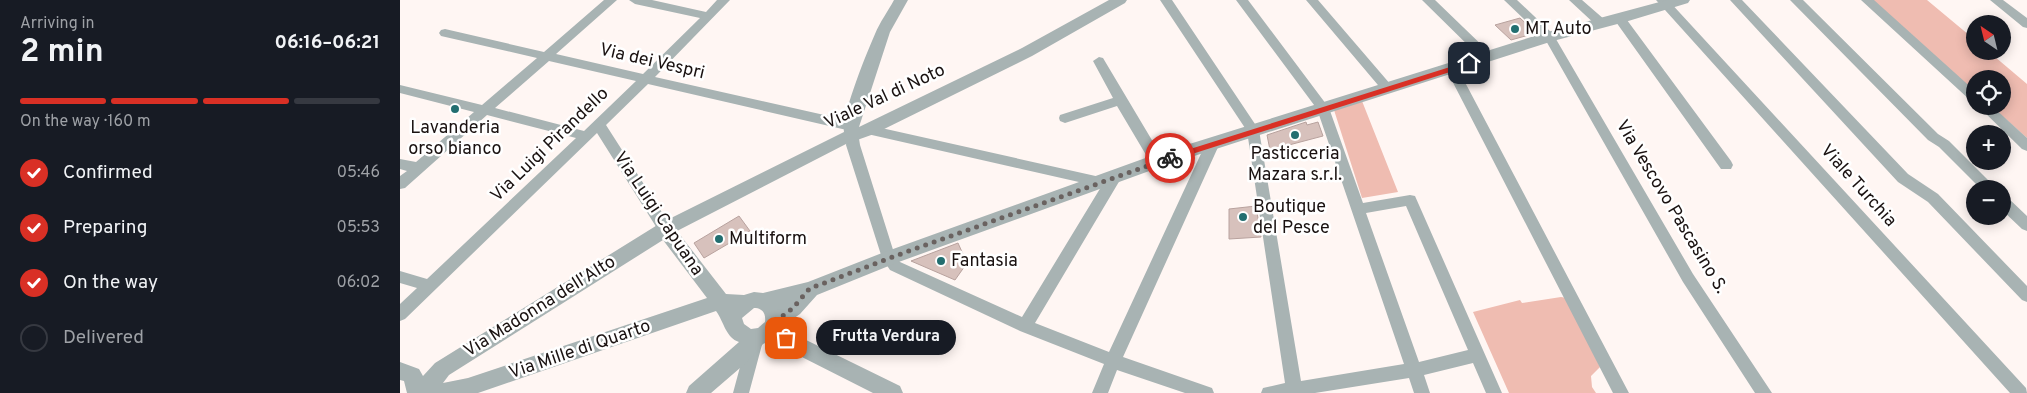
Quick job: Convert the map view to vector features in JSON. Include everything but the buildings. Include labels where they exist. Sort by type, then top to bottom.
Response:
[{"type":"street","points":[[400,184],[611,0]]},
{"type":"street","points":[[635,0],[708,16]]},
{"type":"street","name":"Via Luigi Pirandello","points":[[400,314],[646,80],[724,0]]},
{"type":"street","points":[[901,0],[883,32],[853,145],[889,258],[895,266],[1025,326],[1206,393]]},
{"type":"street","name":"Viale Val di Noto","points":[[665,229],[857,130],[1027,52],[1120,0]]},
{"type":"street","points":[[1166,0],[1253,130],[1294,389]]},
{"type":"street","points":[[1242,0],[1323,108],[1422,393]]},
{"type":"street","points":[[1312,0],[1387,88]]},
{"type":"street","points":[[1428,0],[1487,57]]},
{"type":"street","name":"Via Vescovo Pascasino S.","points":[[1510,0],[1549,37],[1688,278],[1764,393]]},
{"type":"street","points":[[1575,0],[1601,23]]},
{"type":"street","points":[[893,393],[761,338],[744,336],[732,323],[732,307],[753,300],[764,301],[815,287],[889,258],[1157,161],[1212,146],[1253,130],[1549,37],[1620,19],[1665,2],[1683,0]]},
{"type":"street","points":[[1736,0],[1903,178],[1933,198],[2027,296]]},
{"type":"street","points":[[1796,0],[1933,137],[1944,144],[1981,180]]},
{"type":"street","points":[[1867,0],[1966,90]]},
{"type":"street","points":[[1996,0],[2027,24]]},
{"type":"street","name":"Viale Turchia","points":[[1665,2],[2020,393]]},
{"type":"street","points":[[1620,19],[1726,165]]},
{"type":"street","name":"Via dei Vespri","points":[[445,33],[857,130],[1107,179]]},
{"type":"street","points":[[1099,61],[1157,161]]},
{"type":"street","points":[[1452,69],[1621,393]]},
{"type":"street","points":[[400,89],[586,136]]},
{"type":"street","points":[[1065,118],[1120,100]]},
{"type":"street","points":[[1994,115],[2027,146]]},
{"type":"street","name":"Via Luigi Capuana","points":[[598,124],[665,229],[732,307]]},
{"type":"street","points":[[1100,393],[1113,360],[1212,146]]},
{"type":"street","points":[[400,164],[418,168]]},
{"type":"street","points":[[1025,326],[1107,179]]},
{"type":"street","points":[[1358,208],[1410,200],[1494,393]]},
{"type":"street","points":[[2011,210],[2027,225]]},
{"type":"street","name":"Via Madonna dell'Alto","points":[[422,393],[442,369],[665,229]]},
{"type":"street","points":[[400,277],[430,286]]},
{"type":"street","points":[[696,393],[761,338],[815,287]]},
{"type":"street","points":[[741,393],[761,338],[775,314],[764,301]]},
{"type":"street","name":"Via Mille di Quarto","points":[[438,393],[468,387],[732,307]]},
{"type":"street","points":[[1269,393],[1414,370],[1478,355]]},
{"type":"street","points":[[400,371],[412,374],[417,393]]},
{"type":"shaded area","points":[[1873,0],[1927,0],[1966,32],[1966,60],[1999,60],[2010,70],[1966,70],[1966,84]]},
{"type":"shaded area","points":[[2011,70],[2027,84],[2027,138],[2001,115],[2011,115]]},
{"type":"shaded area","points":[[1362,101],[1398,192],[1362,198],[1334,110]]},
{"type":"shaded area","points":[[1561,297],[1567,298],[1600,367],[1591,376],[1592,387],[1596,393],[1509,393],[1473,312],[1520,300],[1522,303]]},
{"type":"way so far","points":[[786,338],[771,329],[775,322],[793,308],[810,288],[1157,161],[1170,158]]},
{"type":"place","name":"MT Auto","points":[[1515,29]]},
{"type":"place","name":"Lavanderia orso bianco","points":[[455,109]]},
{"type":"place","name":"Pasticceria Mazara s.r.l.","points":[[1295,135]]},
{"type":"place","name":"Boutique del Pesce","points":[[1243,217]]},
{"type":"place","name":"Multiform","points":[[719,239]]},
{"type":"place","name":"Fantasia","points":[[941,261]]},
{"type":"place","name":"Frutta Verdura","points":[[786,338]]},
{"type":"route","points":[[1170,158],[1212,146],[1253,130],[1469,63]]}]
